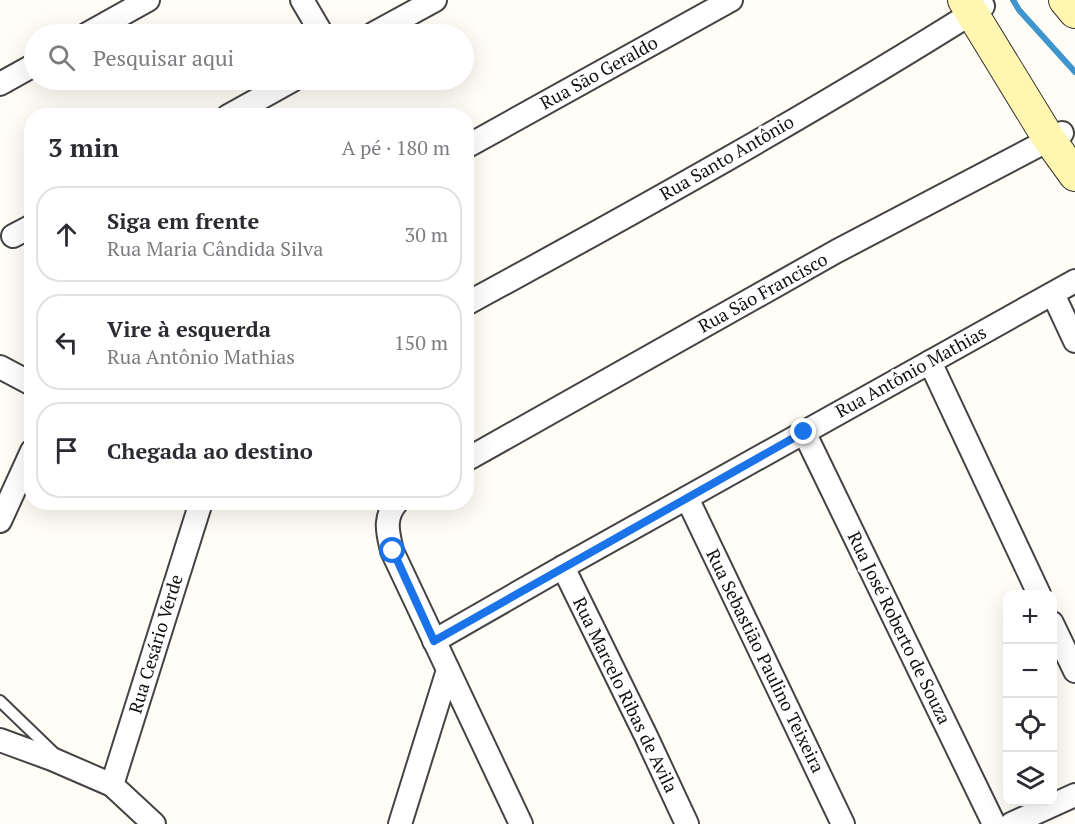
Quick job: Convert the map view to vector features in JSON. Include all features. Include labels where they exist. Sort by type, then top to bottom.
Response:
[{"type":"street","points":[[105,24],[148,0]]},
{"type":"street","points":[[302,0],[316,24]]},
{"type":"street","points":[[391,24],[435,0]]},
{"type":"street","name":"Rua São Geraldo","points":[[474,143],[731,0]]},
{"type":"street","points":[[1065,0],[1075,12]]},
{"type":"street","points":[[975,4],[1062,141],[1075,175]]},
{"type":"street","name":"Rua Santo Antônio","points":[[474,300],[631,214],[850,88],[975,4]]},
{"type":"street","points":[[0,84],[24,71]]},
{"type":"street","points":[[242,108],[275,90]]},
{"type":"street","name":"Rua São Francisco","points":[[474,456],[837,252],[1062,141]]},
{"type":"street","name":"Rua Antônio Mathias","points":[[434,641],[1075,281]]},
{"type":"street","points":[[1053,294],[1075,341]]},
{"type":"street","points":[[930,362],[1037,590]]},
{"type":"street","points":[[0,367],[24,379]]},
{"type":"street","name":"Rua José Roberto de Souza","points":[[804,432],[994,824]]},
{"type":"street","points":[[0,521],[24,468]]},
{"type":"street","name":"Rua Sebastião Paulino Teixeira","points":[[687,498],[843,824]]},
{"type":"street","name":"Rua Cesário Verde","points":[[112,785],[198,510]]},
{"type":"street","points":[[392,510],[388,521],[388,536],[393,551],[521,824]]},
{"type":"street","name":"Rua Marcelo Ribas de Avila","points":[[563,567],[687,824]]},
{"type":"street","points":[[1057,632],[1075,671]]},
{"type":"street","points":[[400,824],[448,670]]},
{"type":"street","points":[[0,740],[112,785],[154,824]]},
{"type":"street","points":[[1011,824],[1075,795]]},
{"type":"lane","points":[[0,701],[66,765]]},
{"type":"waterway","points":[[1013,0],[1019,10],[1075,72]]},
{"type":"route","points":[[393,551],[434,641],[804,432]]}]
